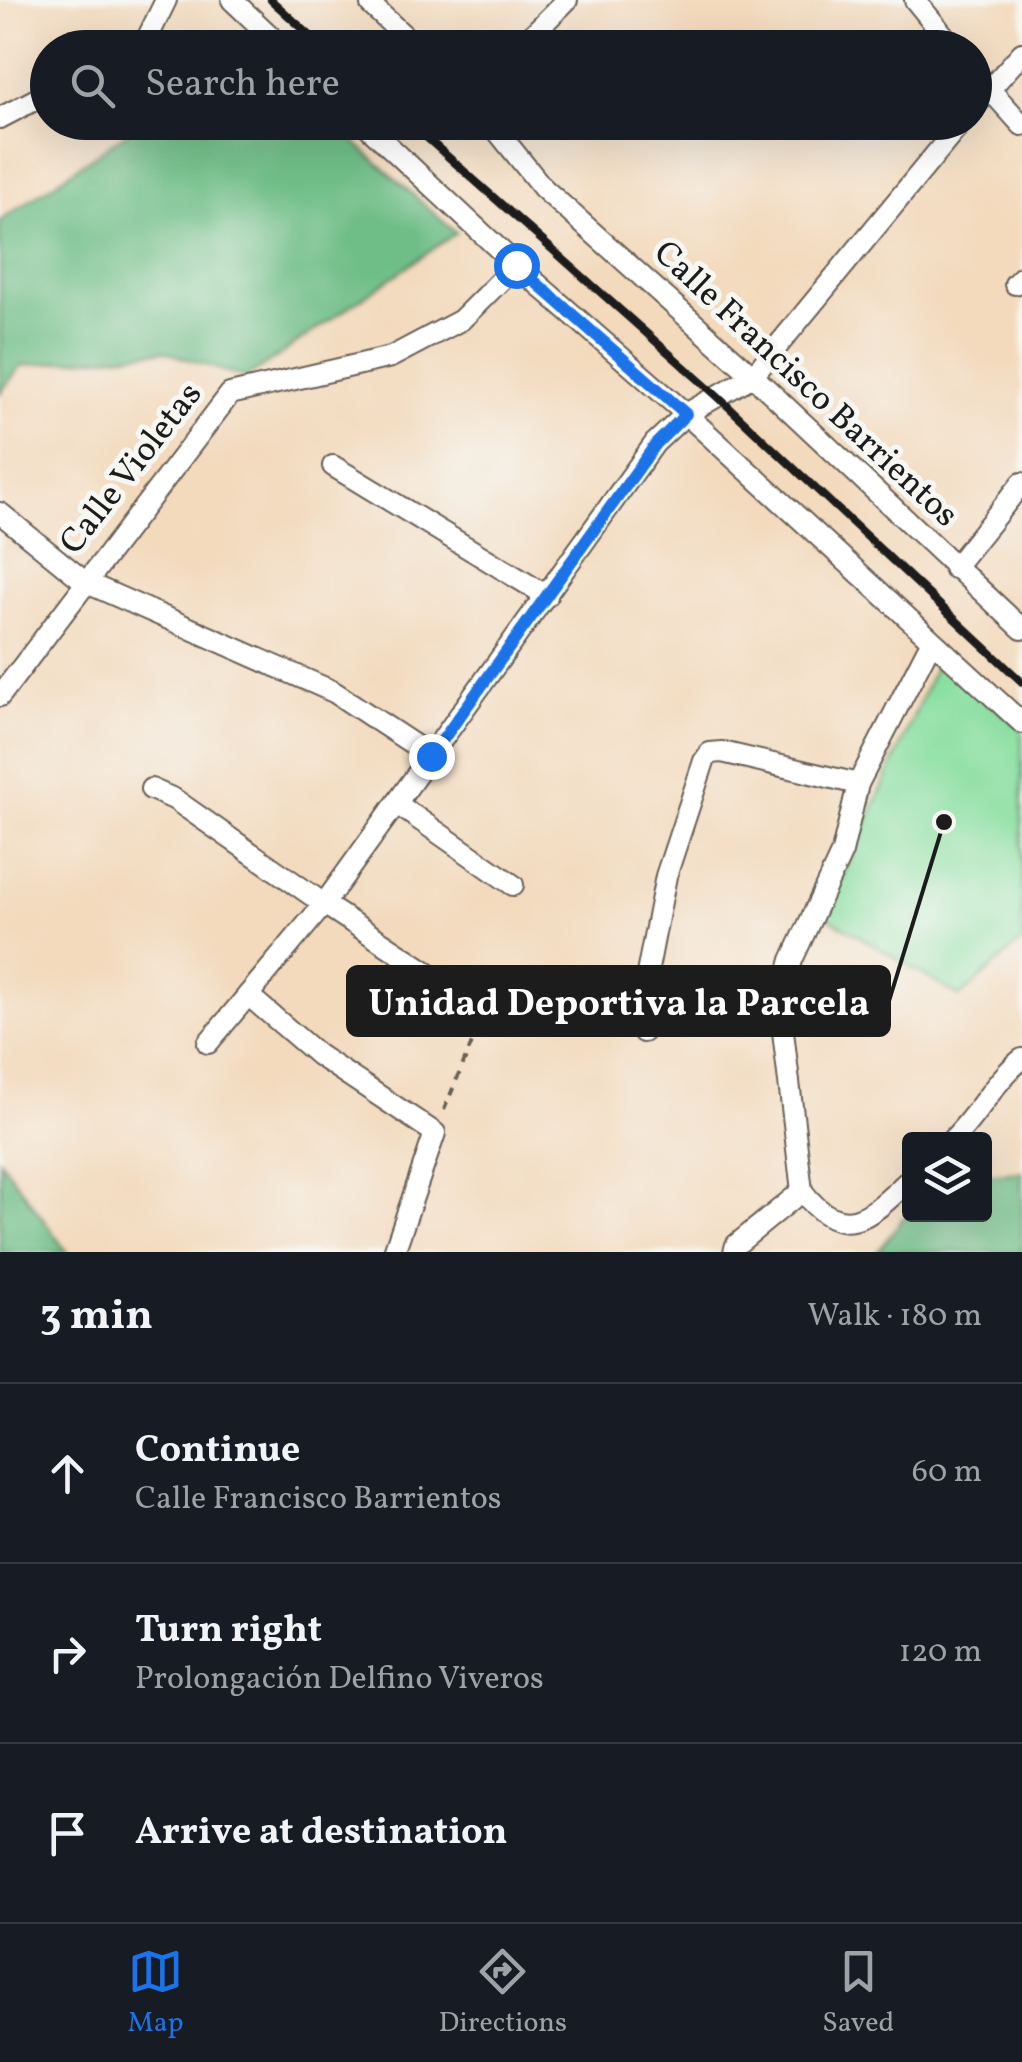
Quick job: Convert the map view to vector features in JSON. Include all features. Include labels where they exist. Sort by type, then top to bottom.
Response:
[{"type":"street","points":[[151,30],[166,0]]},
{"type":"street","points":[[232,0],[264,30]]},
{"type":"street","points":[[372,0],[371,4],[398,30]]},
{"type":"street","points":[[537,30],[567,0]]},
{"type":"street","points":[[915,0],[939,30]]},
{"type":"street","points":[[992,86],[1022,53]]},
{"type":"street","points":[[992,92],[1022,125]]},
{"type":"street","points":[[0,118],[30,103]]},
{"type":"street","points":[[382,140],[1022,723]]},
{"type":"street","name":"Calle Francisco Barrientos","points":[[504,140],[543,188],[753,376],[1022,630]]},
{"type":"street","points":[[208,1043],[324,904],[656,444],[686,414],[753,376],[947,140]]},
{"type":"street","name":"Calle Violetas","points":[[0,696],[230,394],[390,358],[460,320],[516,265]]},
{"type":"street","points":[[333,466],[547,596]]},
{"type":"street","points":[[954,568],[1022,483]]},
{"type":"street","points":[[0,513],[85,582],[334,692],[431,756]]},
{"type":"street","points":[[902,1187],[873,1214],[856,1220],[837,1220],[816,1210],[802,1191],[782,1023],[783,993],[792,960],[842,852],[858,784],[931,642]]},
{"type":"street","points":[[643,1032],[646,980],[666,876],[710,753],[722,752],[858,784]]},
{"type":"street","points":[[151,789],[174,799],[485,1010]]},
{"type":"street","points":[[397,804],[514,885]]},
{"type":"street","points":[[248,995],[318,1055],[435,1133],[394,1252]]},
{"type":"street","points":[[960,1132],[1007,1071],[1022,1058]]},
{"type":"street","points":[[734,1252],[736,1245],[802,1191]]},
{"type":"path","points":[[435,1133],[485,1010]]},
{"type":"green space","points":[[117,140],[352,140],[456,233],[246,378],[163,351],[21,366],[0,393],[0,221]]},
{"type":"green space","points":[[939,658],[1022,729],[1022,941],[960,997],[826,916]]},
{"type":"green space","points":[[0,1160],[67,1252],[0,1252]]},
{"type":"green space","points":[[1022,1172],[1022,1252],[877,1252],[902,1220],[992,1222],[992,1174]]},
{"type":"railway","points":[[271,0],[304,30]]},
{"type":"railway","points":[[429,140],[717,396],[1022,682]]},
{"type":"place","name":"Unidad Deportiva la Parcela","points":[[944,822]]},
{"type":"route","points":[[431,756],[656,444],[686,414],[516,265]]}]
